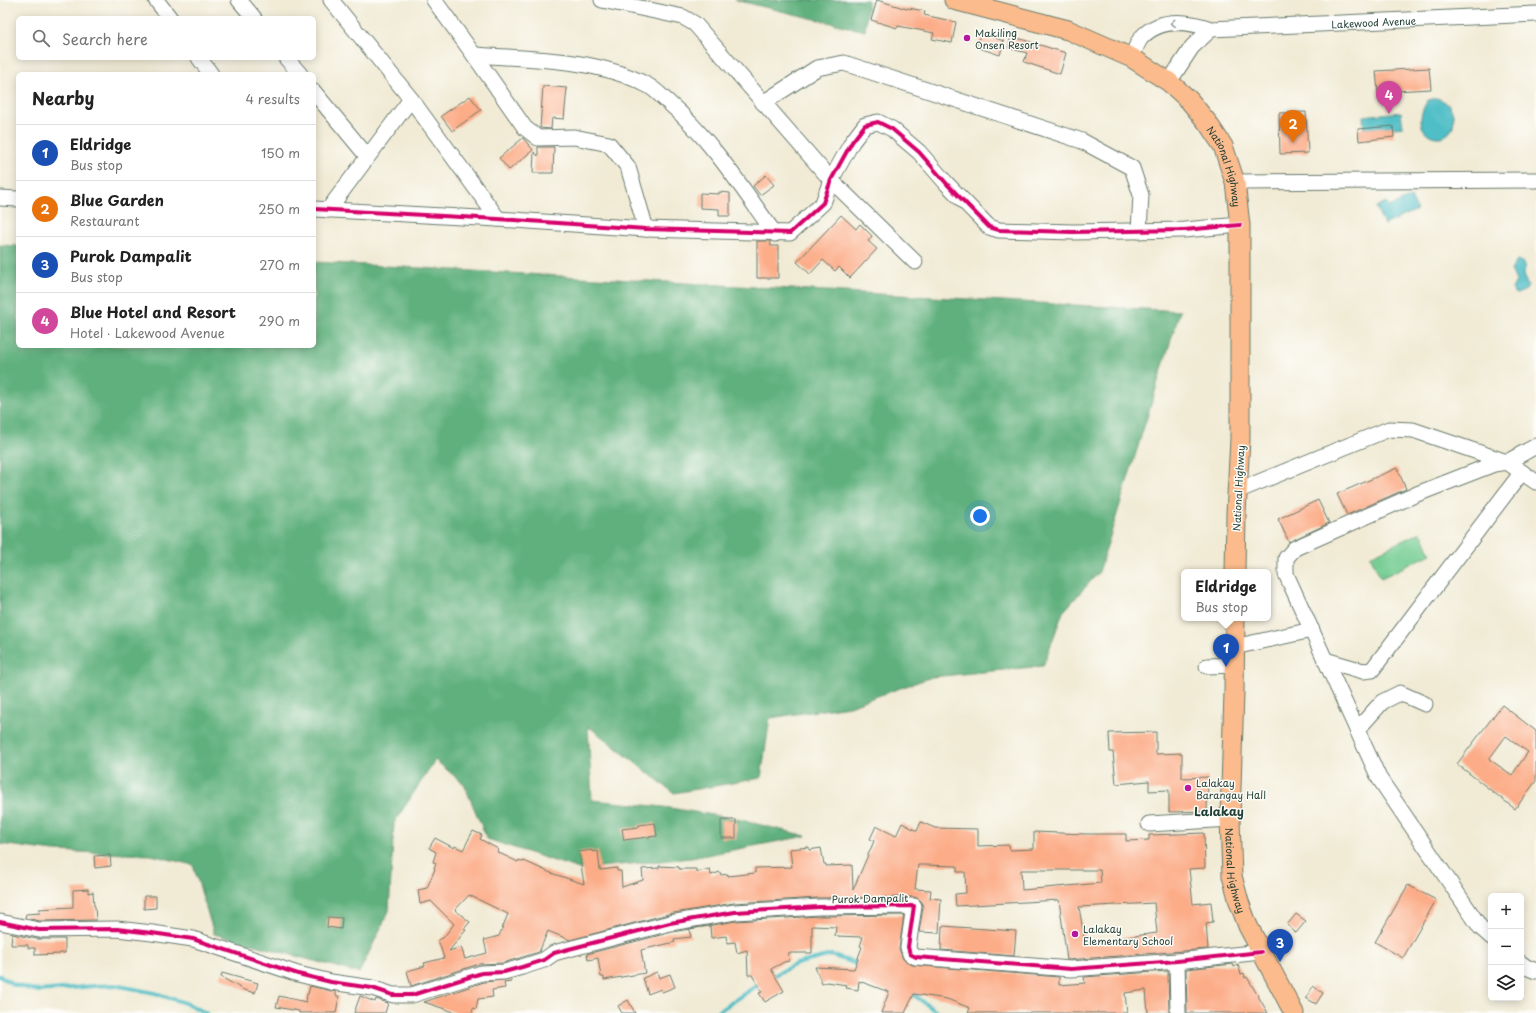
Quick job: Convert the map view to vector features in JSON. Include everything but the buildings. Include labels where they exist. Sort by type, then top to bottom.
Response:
[{"type":"main road","name":"National Highway","points":[[954,0],[1068,30],[1132,58],[1169,82],[1193,105],[1207,122],[1223,146],[1235,182],[1240,225],[1240,440],[1235,569]]},
{"type":"main road","name":"National Highway","points":[[1235,621],[1230,819],[1232,876],[1248,926],[1294,1013]]},
{"type":"street","points":[[156,0],[168,16]]},
{"type":"street","points":[[239,0],[252,16]]},
{"type":"street","points":[[331,0],[411,99],[498,219]]},
{"type":"street","points":[[434,0],[525,128],[538,138],[574,137],[609,144],[628,167],[646,228]]},
{"type":"street","points":[[602,0],[683,17],[695,24],[831,180],[915,262]]},
{"type":"street","name":"Lakewood Avenue","points":[[1132,58],[1140,39],[1154,27],[1167,23],[1183,22],[1198,25],[1211,30],[1536,14]]},
{"type":"street","points":[[1169,82],[1192,47],[1211,30]]},
{"type":"street","points":[[474,55],[579,64],[624,74],[648,85],[687,119],[733,176],[775,234]]},
{"type":"street","points":[[200,60],[210,72]]},
{"type":"street","points":[[288,60],[298,72]]},
{"type":"street","points":[[764,103],[818,68],[844,63],[1082,141],[1132,168],[1140,195],[1139,231]]},
{"type":"street","points":[[316,94],[367,156]]},
{"type":"street","points":[[321,209],[367,156],[411,99]]},
{"type":"street","points":[[321,209],[646,228],[775,234],[790,233],[823,203],[831,180],[852,142],[865,125],[878,122],[892,129],[919,152],[947,184],[989,227],[999,230],[1139,231],[1184,230],[1240,225]]},
{"type":"street","points":[[1235,182],[1536,180]]},
{"type":"street","points":[[0,198],[16,199]]},
{"type":"street","points":[[1238,491],[1389,429],[1413,430],[1508,462],[1536,482]]},
{"type":"street","points":[[1488,934],[1480,927],[1379,778],[1286,574],[1286,558],[1295,548],[1417,494],[1494,464],[1508,462],[1536,446]]},
{"type":"street","points":[[1325,660],[1363,672],[1372,670],[1522,472]]},
{"type":"street","points":[[1207,666],[1312,630]]},
{"type":"street","points":[[1357,730],[1382,702],[1400,693],[1425,704]]},
{"type":"street","points":[[1149,824],[1230,819]]},
{"type":"street","name":"Purok Dampalit","points":[[0,922],[38,930],[117,930],[171,935],[193,939],[298,974],[331,982],[372,988],[392,995],[412,995],[482,974],[504,972],[544,960],[554,953],[564,950],[670,923],[735,912],[819,907],[914,906],[908,947],[910,954],[916,957],[1071,969],[1177,961],[1261,952]]},
{"type":"street","points":[[1177,961],[1178,1013]]},
{"type":"street","points":[[1524,965],[1536,971]]},
{"type":"green space","points":[[735,0],[868,0],[865,31]]},
{"type":"green space","points":[[0,245],[16,246],[16,348],[316,348],[316,262],[1180,311],[1099,572],[1063,612],[1043,666],[932,677],[849,706],[770,718],[761,778],[674,793],[588,726],[592,800],[664,807],[737,819],[806,836],[691,858],[579,869],[487,839],[464,784],[435,760],[394,823],[389,911],[359,973],[214,934],[193,865],[151,855],[54,851],[0,844]]},
{"type":"green space","points":[[1421,532],[1431,554],[1381,578],[1370,556]]},
{"type":"water","points":[[1437,98],[1447,104],[1453,115],[1453,126],[1448,134],[1441,137],[1433,136],[1426,132],[1422,125],[1422,114],[1428,100]]},
{"type":"water","points":[[1401,112],[1403,127],[1364,131],[1363,116]]},
{"type":"water","points":[[1411,197],[1417,210],[1384,225],[1376,207],[1386,202],[1389,207]]},
{"type":"water","points":[[1517,261],[1521,261],[1525,266],[1523,275],[1528,286],[1526,290],[1517,294],[1512,289],[1516,281],[1511,270]]},
{"type":"waterway","points":[[771,977],[796,964],[831,955],[860,965]]},
{"type":"waterway","points":[[0,976],[14,985],[39,991],[114,985],[155,993],[188,1004],[206,1013]]},
{"type":"waterway","points":[[716,1013],[762,982]]},
{"type":"waterway","points":[[910,992],[938,1013]]},
{"type":"cycle path","points":[[316,209],[646,229],[790,233],[823,203],[831,180],[852,142],[865,125],[878,122],[892,129],[919,152],[947,184],[989,227],[999,230],[1073,232],[1184,230],[1240,225]]},
{"type":"cycle path","points":[[0,922],[39,930],[117,929],[193,939],[298,974],[331,982],[372,988],[393,995],[412,995],[482,973],[504,972],[544,960],[554,953],[670,923],[735,912],[819,907],[914,906],[908,947],[910,954],[916,957],[1071,969],[1177,961],[1261,952]]},
{"type":"place","name":"Makiling Onsen Resort","points":[[967,38]]},
{"type":"place","name":"Blue Hotel and Resort","points":[[1389,114]]},
{"type":"place","name":"Blue Garden","points":[[1293,143]]},
{"type":"place","name":"Eldridge","points":[[1226,667]]},
{"type":"place","name":"Lalakay Barangay Hall","points":[[1188,788]]},
{"type":"place","name":"Lalakay Elementary School","points":[[1075,934]]},
{"type":"place","name":"Purok Dampalit","points":[[1280,962]]},
{"type":"district","name":"Lalakay","points":[[1219,811]]}]
